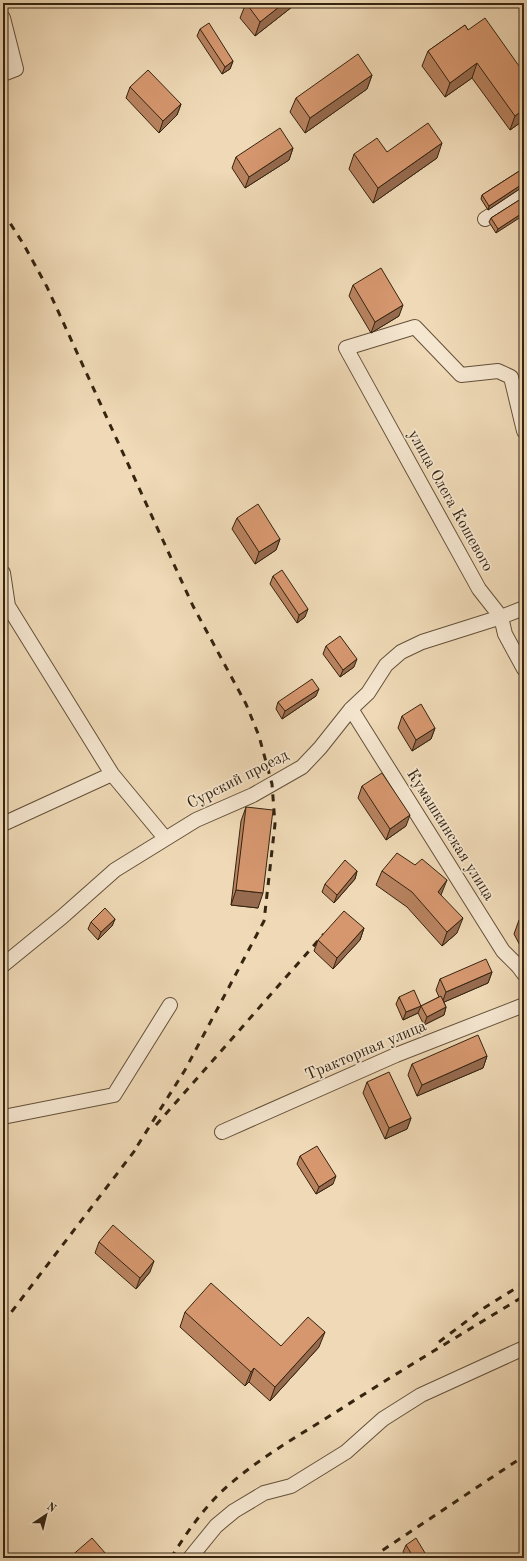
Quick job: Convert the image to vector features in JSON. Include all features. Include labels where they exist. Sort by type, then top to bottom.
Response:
[{"type":"street","points":[[3,18],[16,69],[3,74]]},
{"type":"street","points":[[485,219],[524,194]]},
{"type":"street","name":"улица Олега Кошевого","points":[[524,431],[511,377],[498,371],[461,375],[415,327],[346,348],[479,589],[501,617],[505,634],[524,669]]},
{"type":"street","points":[[3,573],[8,606],[112,774],[165,838]]},
{"type":"street","name":"Сурский проезд","points":[[3,965],[62,917],[116,870],[196,820],[253,795],[302,767],[320,748],[351,709],[368,693],[386,665],[401,652],[422,642],[501,617],[524,608]]},
{"type":"street","name":"Кумашкинская улица","points":[[351,709],[503,951],[524,974]]},
{"type":"street","points":[[3,824],[112,774]]},
{"type":"street","points":[[3,1117],[114,1095],[170,1004]]},
{"type":"street","name":"Тракторная улица","points":[[222,1132],[396,1055],[524,1005]]},
{"type":"street","points":[[190,1558],[216,1526],[234,1511],[264,1493],[291,1486],[346,1452],[384,1419],[421,1395],[524,1348]]},
{"type":"building","points":[[246,3],[284,3],[260,22]]},
{"type":"building","points":[[485,18],[524,73],[524,109],[515,116],[477,63],[450,83],[428,51],[465,25],[468,30]]},
{"type":"building","points":[[209,23],[233,61],[225,67],[200,29]]},
{"type":"building","points":[[358,54],[372,75],[310,118],[296,98]]},
{"type":"building","points":[[148,70],[181,104],[163,121],[130,87]]},
{"type":"building","points":[[428,123],[442,143],[378,188],[354,154],[377,138],[387,152]]},
{"type":"building","points":[[280,128],[293,148],[249,177],[236,157]]},
{"type":"building","points":[[524,168],[524,183],[489,206],[482,195]]},
{"type":"building","points":[[524,197],[524,212],[498,229],[491,218]]},
{"type":"building","points":[[381,268],[403,305],[375,322],[353,285]]},
{"type":"building","points":[[258,504],[280,539],[259,552],[237,518]]},
{"type":"building","points":[[282,570],[308,609],[299,615],[273,576]]},
{"type":"building","points":[[340,636],[357,659],[343,670],[326,646]]},
{"type":"building","points":[[312,679],[319,689],[285,711],[278,702]]},
{"type":"building","points":[[421,704],[435,728],[416,740],[402,716]]},
{"type":"building","points":[[382,773],[410,815],[390,829],[362,786]]},
{"type":"building","points":[[246,807],[273,810],[263,893],[236,890]]},
{"type":"building","points":[[397,853],[415,865],[422,859],[447,880],[438,892],[463,918],[447,932],[412,892],[382,871]]},
{"type":"building","points":[[345,860],[357,871],[337,895],[325,884]]},
{"type":"building","points":[[105,908],[115,919],[101,932],[91,922]]},
{"type":"building","points":[[344,911],[364,928],[337,958],[318,940]]},
{"type":"building","points":[[524,917],[524,929],[519,920]]},
{"type":"building","points":[[486,959],[492,972],[446,992],[440,979]]},
{"type":"building","points":[[414,990],[421,1006],[406,1012],[399,997]]},
{"type":"building","points":[[441,996],[446,1007],[427,1017],[421,1006]]},
{"type":"building","points":[[478,1035],[487,1056],[422,1085],[412,1064]]},
{"type":"building","points":[[389,1072],[411,1118],[389,1128],[367,1082]]},
{"type":"building","points":[[317,1146],[336,1176],[319,1187],[300,1156]]},
{"type":"building","points":[[113,1225],[154,1261],[140,1278],[99,1242]]},
{"type":"building","points":[[211,1283],[281,1346],[308,1317],[325,1332],[275,1387],[254,1368],[251,1372],[185,1312]]},
{"type":"building","points":[[92,1538],[106,1554],[102,1558],[69,1558]]},
{"type":"building","points":[[416,1538],[428,1558],[414,1558],[406,1545]]},
{"type":"railway","points":[[3,212],[24,245],[47,287],[193,606],[246,704],[259,736],[272,784],[275,824],[264,921],[185,1070],[136,1148]]},
{"type":"railway","points":[[156,1125],[324,934]]},
{"type":"railway","points":[[3,1323],[139,1145]]},
{"type":"railway","points":[[439,1342],[484,1308],[524,1283]]},
{"type":"railway","points":[[171,1558],[206,1508],[220,1493],[249,1468],[281,1446],[524,1296]]},
{"type":"railway","points":[[371,1558],[524,1456]]}]
